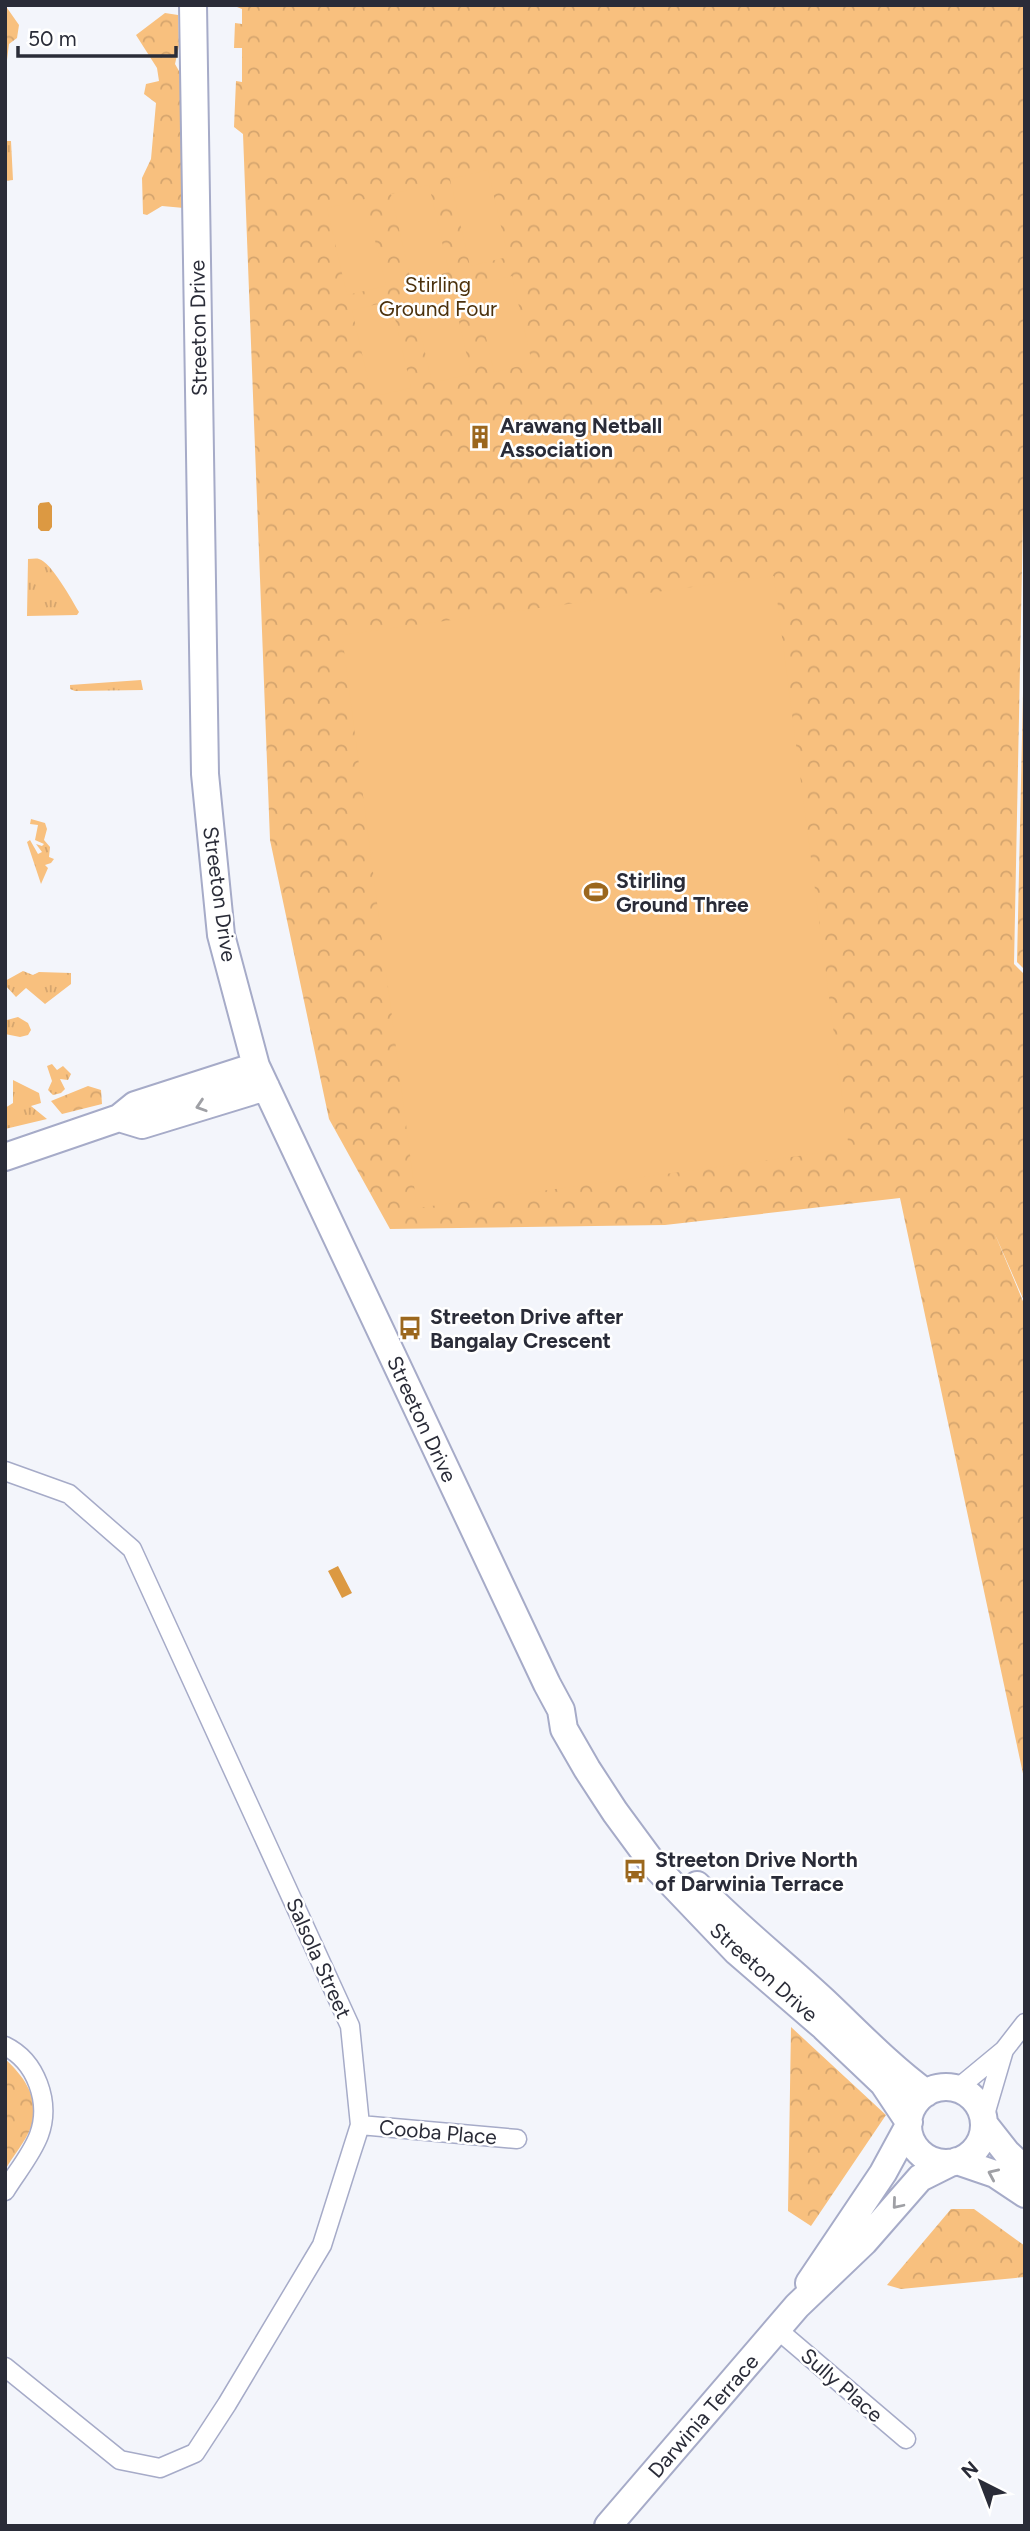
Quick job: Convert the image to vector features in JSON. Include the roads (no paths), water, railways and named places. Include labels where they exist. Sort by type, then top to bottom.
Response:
[{"type":"main road","name":"Streeton Drive","points":[[193,5],[205,774],[221,935],[261,1077],[561,1710],[564,1728],[587,1769],[654,1865],[737,1951],[883,2083],[909,2124]]},
{"type":"main road","points":[[5,1157],[119,1118],[135,1105],[261,1077]]},
{"type":"main road","name":"Streeton Drive","points":[[561,1710],[575,1722],[646,1828],[691,1879],[895,2070],[926,2093]]},
{"type":"main road","points":[[1025,2170],[1007,2153],[984,2121],[974,2099],[958,2088],[938,2088],[926,2093],[916,2102],[910,2113],[909,2124],[914,2146],[923,2155],[937,2162],[954,2162],[995,2174],[1025,2194]]},
{"type":"main road","points":[[954,2162],[968,2157],[977,2148],[983,2138],[984,2121]]},
{"type":"main road","name":"Darwinia Terrace","points":[[797,2306],[813,2274],[883,2173],[909,2124]]},
{"type":"main road","name":"Darwinia Terrace","points":[[608,2526],[797,2306],[864,2242],[920,2178],[954,2162]]},
{"type":"street","name":"Salsola Street","points":[[5,1471],[69,1494],[132,1549],[350,2026],[360,2125],[322,2245],[195,2453],[160,2468],[120,2460],[5,2367]]},
{"type":"street","points":[[958,2088],[1004,2050],[1025,2023]]},
{"type":"street","points":[[5,2046],[18,2052],[37,2078],[44,2107],[39,2135],[5,2191]]},
{"type":"street","points":[[984,2121],[1004,2050]]},
{"type":"street","name":"Cooba Place","points":[[360,2125],[517,2139]]},
{"type":"street","name":"Sully Place","points":[[778,2330],[906,2440]]},
{"type":"place","name":"Arawang Netball Association","points":[[480,437]]},
{"type":"place","name":"Stirling Ground Three","points":[[596,892]]},
{"type":"place","name":"Streeton Drive after Bangalay Crescent","points":[[410,1328]]},
{"type":"place","name":"Streeton Drive North of Darwinia Terrace","points":[[635,1871]]},
{"type":"park label","name":"Stirling Ground Four","points":[[438,296]]}]
